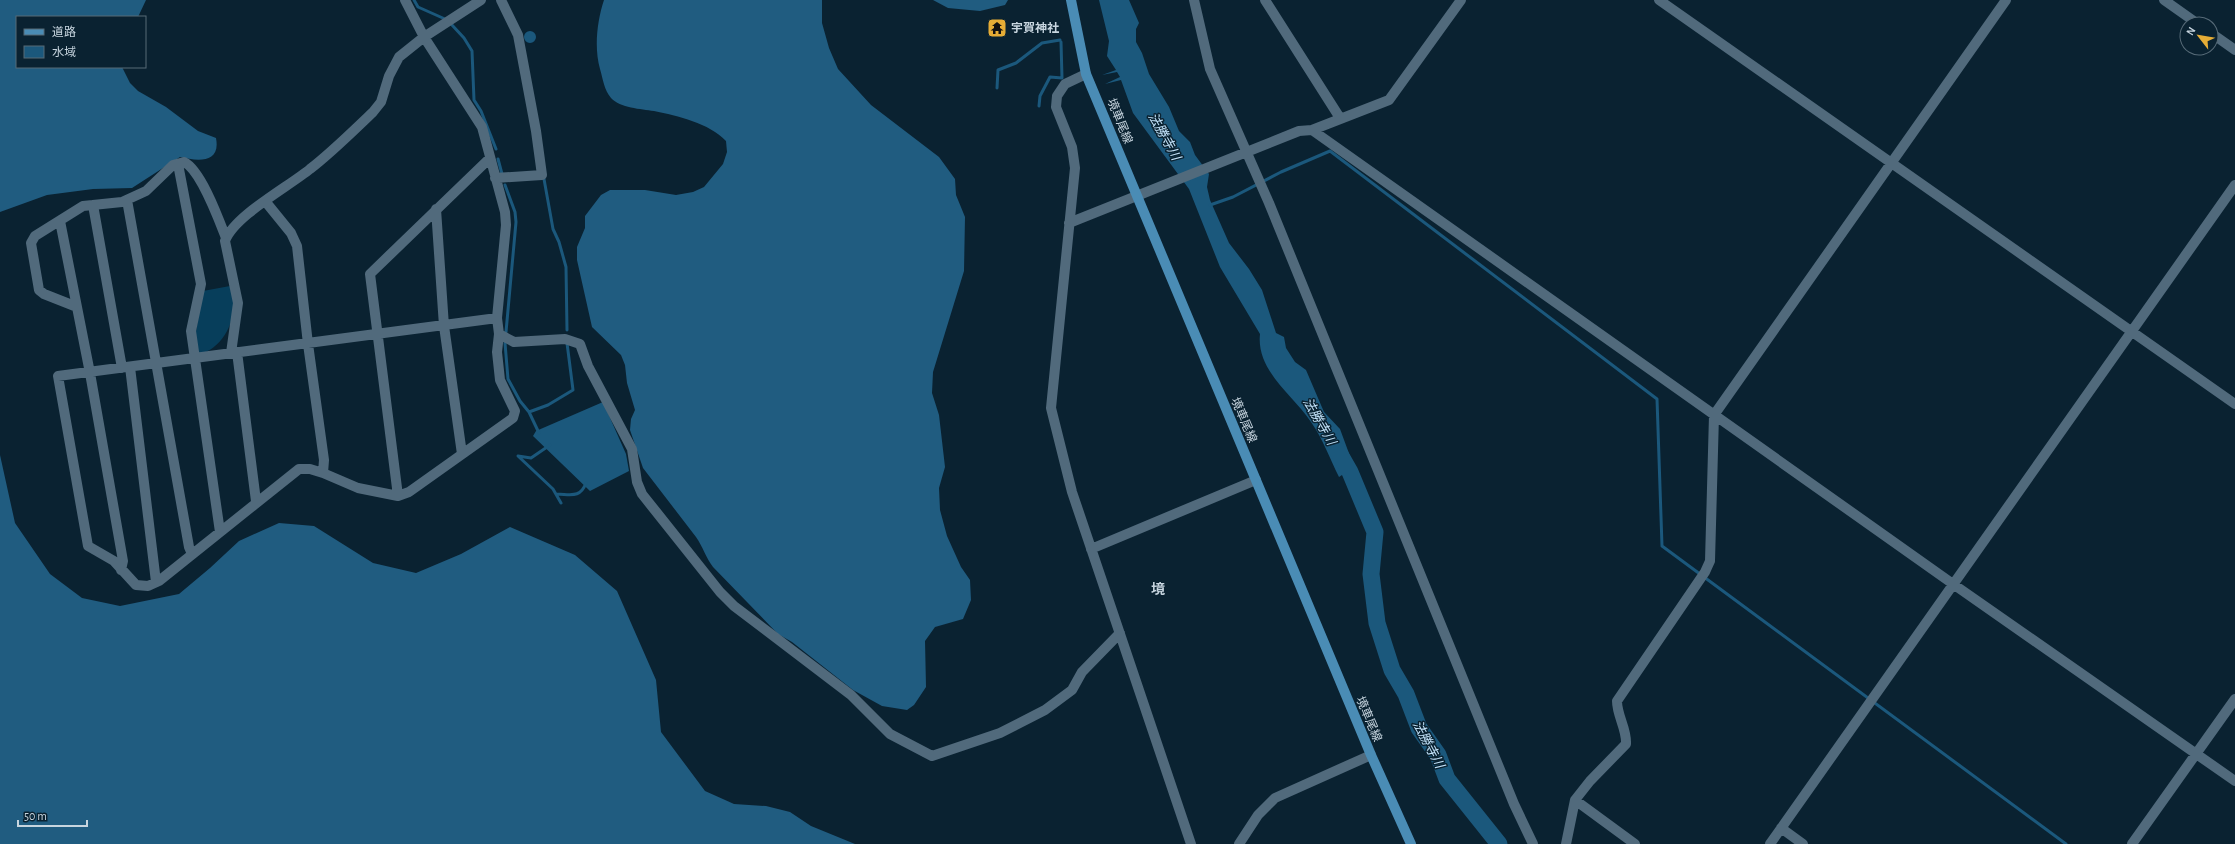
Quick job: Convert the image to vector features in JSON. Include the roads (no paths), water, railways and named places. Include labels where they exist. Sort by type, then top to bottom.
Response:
[{"type":"main road","name":"境車尾線","points":[[1071,0],[1086,74],[1371,756],[1411,844]]},
{"type":"street","points":[[405,0],[424,37],[482,127],[489,148],[490,158],[505,212],[506,225],[497,318],[499,334],[497,352],[500,380],[515,414],[508,423],[409,492],[398,496],[358,488],[310,469],[299,469],[256,501],[220,532],[156,582],[148,586],[136,585],[114,561],[88,546],[58,376],[90,373],[234,352],[308,344],[497,318]]},
{"type":"street","points":[[256,501],[234,352],[238,303],[224,242],[228,232],[265,201],[309,170],[373,112],[381,102],[389,76],[399,57],[424,37],[480,0]]},
{"type":"street","points":[[495,178],[542,175],[536,131],[518,35],[501,0]]},
{"type":"street","points":[[1194,0],[1210,69],[1243,155],[1514,804],[1533,844]]},
{"type":"street","points":[[1265,0],[1340,118]]},
{"type":"street","points":[[1069,223],[1243,155],[1299,131],[1312,130],[1389,100],[1461,0]]},
{"type":"street","points":[[1659,0],[2235,404]]},
{"type":"street","points":[[1566,844],[1569,821],[1575,800],[1590,781],[1626,744],[1627,736],[1617,710],[1617,701],[1705,572],[1710,561],[1714,415],[1893,163],[2006,0]]},
{"type":"street","points":[[2164,0],[2187,16]]},
{"type":"street","points":[[2219,39],[2235,50]]},
{"type":"street","points":[[1086,74],[1065,84],[1057,96],[1056,108],[1072,147],[1074,161],[1051,408],[1072,492],[1191,844]]},
{"type":"street","points":[[1312,130],[1953,584],[2235,781]]},
{"type":"street","points":[[398,496],[376,334],[370,274],[490,158]]},
{"type":"street","points":[[178,164],[201,284],[191,331],[220,532]]},
{"type":"street","points":[[77,307],[44,294],[39,290],[31,242],[35,236],[83,206],[127,200],[146,191],[173,165],[187,164],[198,178],[226,238]]},
{"type":"street","points":[[1770,844],[2235,185]]},
{"type":"street","points":[[127,200],[188,547],[192,554]]},
{"type":"street","points":[[265,201],[291,233],[297,246],[308,344],[324,460],[323,473]]},
{"type":"street","points":[[93,205],[126,368],[156,582]]},
{"type":"street","points":[[436,209],[444,326],[462,454]]},
{"type":"street","points":[[60,220],[90,373],[123,561],[121,570]]},
{"type":"street","points":[[499,334],[514,342],[565,339],[580,344],[588,366],[632,449],[637,482],[642,494],[720,592],[734,606],[851,695],[890,734],[932,756],[1000,733],[1045,710],[1072,690],[1082,672],[1120,633]]},
{"type":"street","points":[[1091,549],[1256,480]]},
{"type":"street","points":[[2132,844],[2235,699]]},
{"type":"street","points":[[1239,844],[1258,814],[1275,798],[1371,756]]},
{"type":"street","points":[[1575,800],[1635,844]]},
{"type":"street","points":[[1781,828],[1803,844]]},
{"type":"water","points":[[1099,0],[1129,0],[1139,23],[1136,29],[1136,42],[1142,53],[1149,74],[1169,107],[1179,131],[1190,142],[1195,155],[1209,174],[1207,187],[1210,200],[1229,243],[1249,269],[1262,290],[1276,333],[1284,337],[1286,348],[1295,362],[1306,370],[1324,412],[1340,429],[1354,467],[1339,477],[1323,442],[1315,429],[1303,412],[1277,382],[1264,360],[1260,347],[1260,334],[1220,267],[1189,189],[1133,113],[1121,80],[1105,84],[1120,77],[1117,72],[1102,75],[1116,70],[1107,56],[1109,41]]},
{"type":"water","points":[[530,31],[534,33],[536,37],[534,41],[530,43],[526,41],[524,37],[526,33]]},
{"type":"water","points":[[603,402],[626,454],[629,471],[590,491],[533,436],[536,431]]},
{"type":"waterway","points":[[414,0],[418,7],[445,19]]},
{"type":"waterway","points":[[452,25],[464,38],[472,51],[474,100],[481,111],[496,149]]},
{"type":"waterway","points":[[997,88],[998,70],[1016,63],[1042,43],[1060,40]]},
{"type":"waterway","points":[[1039,106],[1040,96],[1050,77],[1062,78],[1061,42]]},
{"type":"waterway","points":[[1210,205],[1233,197],[1281,172],[1330,151],[1657,399],[1662,546],[2066,844]]},
{"type":"waterway","points":[[498,159],[502,174]]},
{"type":"waterway","points":[[544,179],[553,229],[559,242],[566,267],[567,330]]},
{"type":"waterway","points":[[505,185],[515,212],[516,222],[506,332]]},
{"type":"waterway","points":[[505,343],[508,379],[520,401],[529,412],[539,433]]},
{"type":"waterway","points":[[529,412],[548,405],[573,390],[567,343]]},
{"type":"waterway","points":[[550,445],[531,458],[518,456],[553,489],[561,503]]},
{"type":"waterway","name":"法勝寺川","points":[[1338,451],[1350,472],[1375,532],[1371,574],[1377,623],[1392,670],[1406,694],[1419,728],[1438,755],[1447,779],[1499,844]]},
{"type":"waterway","points":[[556,494],[578,494],[584,488],[586,483]]},
{"type":"place","name":"宇賀神社","points":[[997,28]]},
{"type":"district","name":"境","points":[[1158,589]]}]
